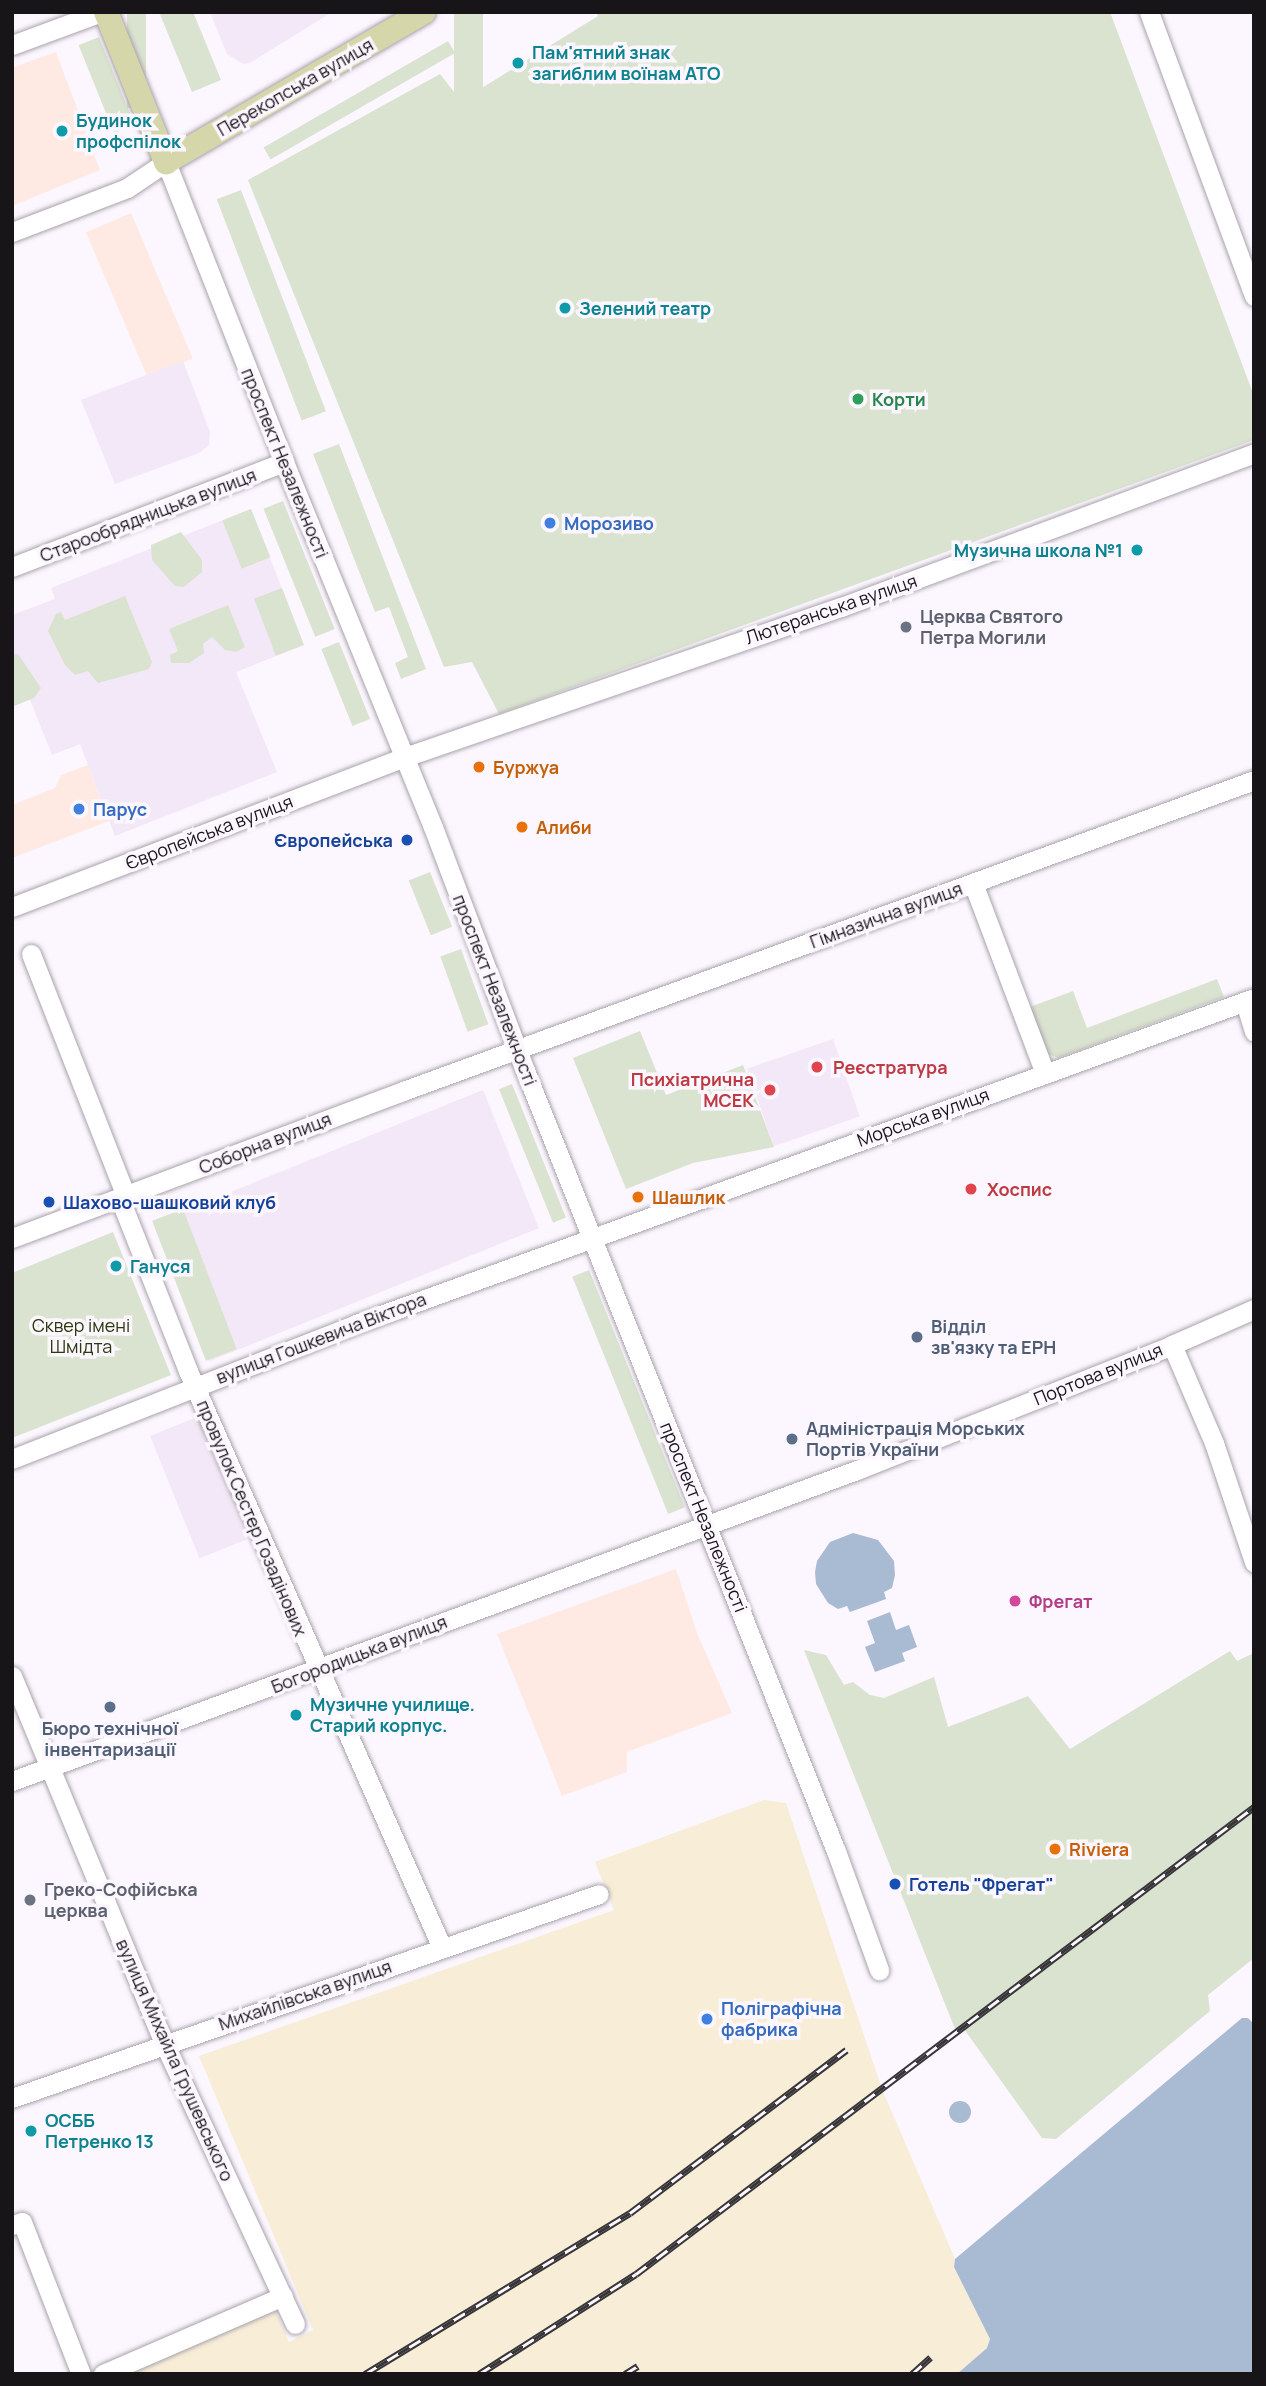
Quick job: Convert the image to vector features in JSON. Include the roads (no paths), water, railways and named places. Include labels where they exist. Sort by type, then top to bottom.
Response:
[{"type":"main road","name":"проспект Незалежності","points":[[103,12],[166,162]]},
{"type":"main road","name":"Перекопська вулиця","points":[[166,162],[424,12]]},
{"type":"street","points":[[12,45],[103,12]]},
{"type":"street","points":[[1149,12],[1254,296]]},
{"type":"street","points":[[12,232],[127,188],[166,162]]},
{"type":"street","name":"проспект Незалежності","points":[[166,162],[284,462],[405,757],[705,1527],[836,1851],[879,1970]]},
{"type":"street","name":"Лютеранська вулиця","points":[[405,757],[841,607],[1254,453]]},
{"type":"street","name":"Старообрядницька вулиця","points":[[12,567],[284,462]]},
{"type":"street","name":"Європейська вулиця","points":[[12,907],[405,757]]},
{"type":"street","name":"Гімназична вулиця","points":[[518,1050],[1254,780]]},
{"type":"street","points":[[973,883],[1045,1073]]},
{"type":"street","name":"провулок Сестер Гозадінових","points":[[31,954],[195,1386],[442,1948]]},
{"type":"street","points":[[1250,1000],[1254,1032]]},
{"type":"street","name":"Морська вулиця","points":[[593,1238],[1250,1000]]},
{"type":"street","name":"Соборна вулиця","points":[[12,1238],[518,1050]]},
{"type":"street","name":"вулиця Гошкевича Віктора","points":[[12,1459],[195,1386],[593,1238]]},
{"type":"street","name":"Портова вулиця","points":[[705,1527],[1172,1345],[1254,1309]]},
{"type":"street","points":[[1172,1345],[1214,1443],[1254,1562]]},
{"type":"street","name":"Богородицька вулиця","points":[[12,1781],[318,1670],[564,1576],[705,1527]]},
{"type":"street","name":"вулиця Михайла Грушевського","points":[[12,1676],[164,2043],[295,2324]]},
{"type":"street","name":"Михайлівська вулиця","points":[[12,2098],[599,1894]]},
{"type":"street","points":[[12,2225],[22,2222],[81,2374]]},
{"type":"street","points":[[103,2374],[283,2296]]},
{"type":"water","points":[[853,1533],[878,1540],[894,1561],[895,1575],[892,1588],[884,1592],[886,1599],[850,1612],[847,1606],[838,1609],[828,1603],[816,1584],[815,1572],[817,1561],[830,1542]]},
{"type":"water","points":[[890,1612],[896,1630],[909,1625],[917,1647],[902,1653],[905,1661],[875,1672],[865,1647],[875,1643],[867,1621]]},
{"type":"water","points":[[1242,2018],[1248,2018],[1254,2024],[1254,2374],[957,2374],[987,2348],[990,2339],[954,2267],[955,2259]]},
{"type":"water","points":[[960,2101],[968,2104],[971,2112],[968,2120],[960,2123],[952,2120],[949,2112],[952,2104]]},
{"type":"railway","points":[[479,2374],[636,2274],[1254,1807]]},
{"type":"railway","points":[[365,2374],[630,2213],[846,2050]]},
{"type":"railway","points":[[912,2374],[931,2357]]},
{"type":"railway","points":[[625,2374],[638,2366]]},
{"type":"place","name":"Пам'ятний знак загиблим воїнам АТО","points":[[518,63]]},
{"type":"place","name":"Будинок профспілок","points":[[62,131]]},
{"type":"place","name":"Зелений театр","points":[[565,308]]},
{"type":"place","name":"Корти","points":[[858,399]]},
{"type":"place","name":"Морозиво","points":[[550,523]]},
{"type":"place","name":"Музична школа №1","points":[[1137,550]]},
{"type":"place","name":"Церква Святого Петра Могили","points":[[906,627]]},
{"type":"place","name":"Буржуа","points":[[479,767]]},
{"type":"place","name":"Парус","points":[[79,809]]},
{"type":"place","name":"Алиби","points":[[522,827]]},
{"type":"place","name":"Європейська","points":[[407,840]]},
{"type":"place","name":"Реєстратура","points":[[817,1067]]},
{"type":"place","name":"Психіатрична МСЕК","points":[[770,1090]]},
{"type":"place","name":"Хоспис","points":[[971,1189]]},
{"type":"place","name":"Шашлик","points":[[638,1197]]},
{"type":"place","name":"Шахово-шашковий клуб","points":[[49,1202]]},
{"type":"place","name":"Гануся","points":[[116,1266]]},
{"type":"place","name":"Відділ зв'язку та ЕРН","points":[[917,1337]]},
{"type":"place","name":"Адміністрація Морських Портів України","points":[[792,1439]]},
{"type":"place","name":"Фрегат","points":[[1015,1601]]},
{"type":"place","name":"Бюро технічної інвентаризації","points":[[110,1707]]},
{"type":"place","name":"Музичне училище. Старий корпус.","points":[[296,1715]]},
{"type":"place","name":"Riviera","points":[[1055,1849]]},
{"type":"place","name":"Готель \"Фрегат\"","points":[[895,1884]]},
{"type":"place","name":"Греко-Софійська церква","points":[[30,1900]]},
{"type":"place","name":"Поліграфічна фабрика","points":[[707,2019]]},
{"type":"place","name":"ОСББ Петренко 13","points":[[31,2131]]},
{"type":"park label","name":"Сквер імені Шмідта","points":[[81,1336]]}]
